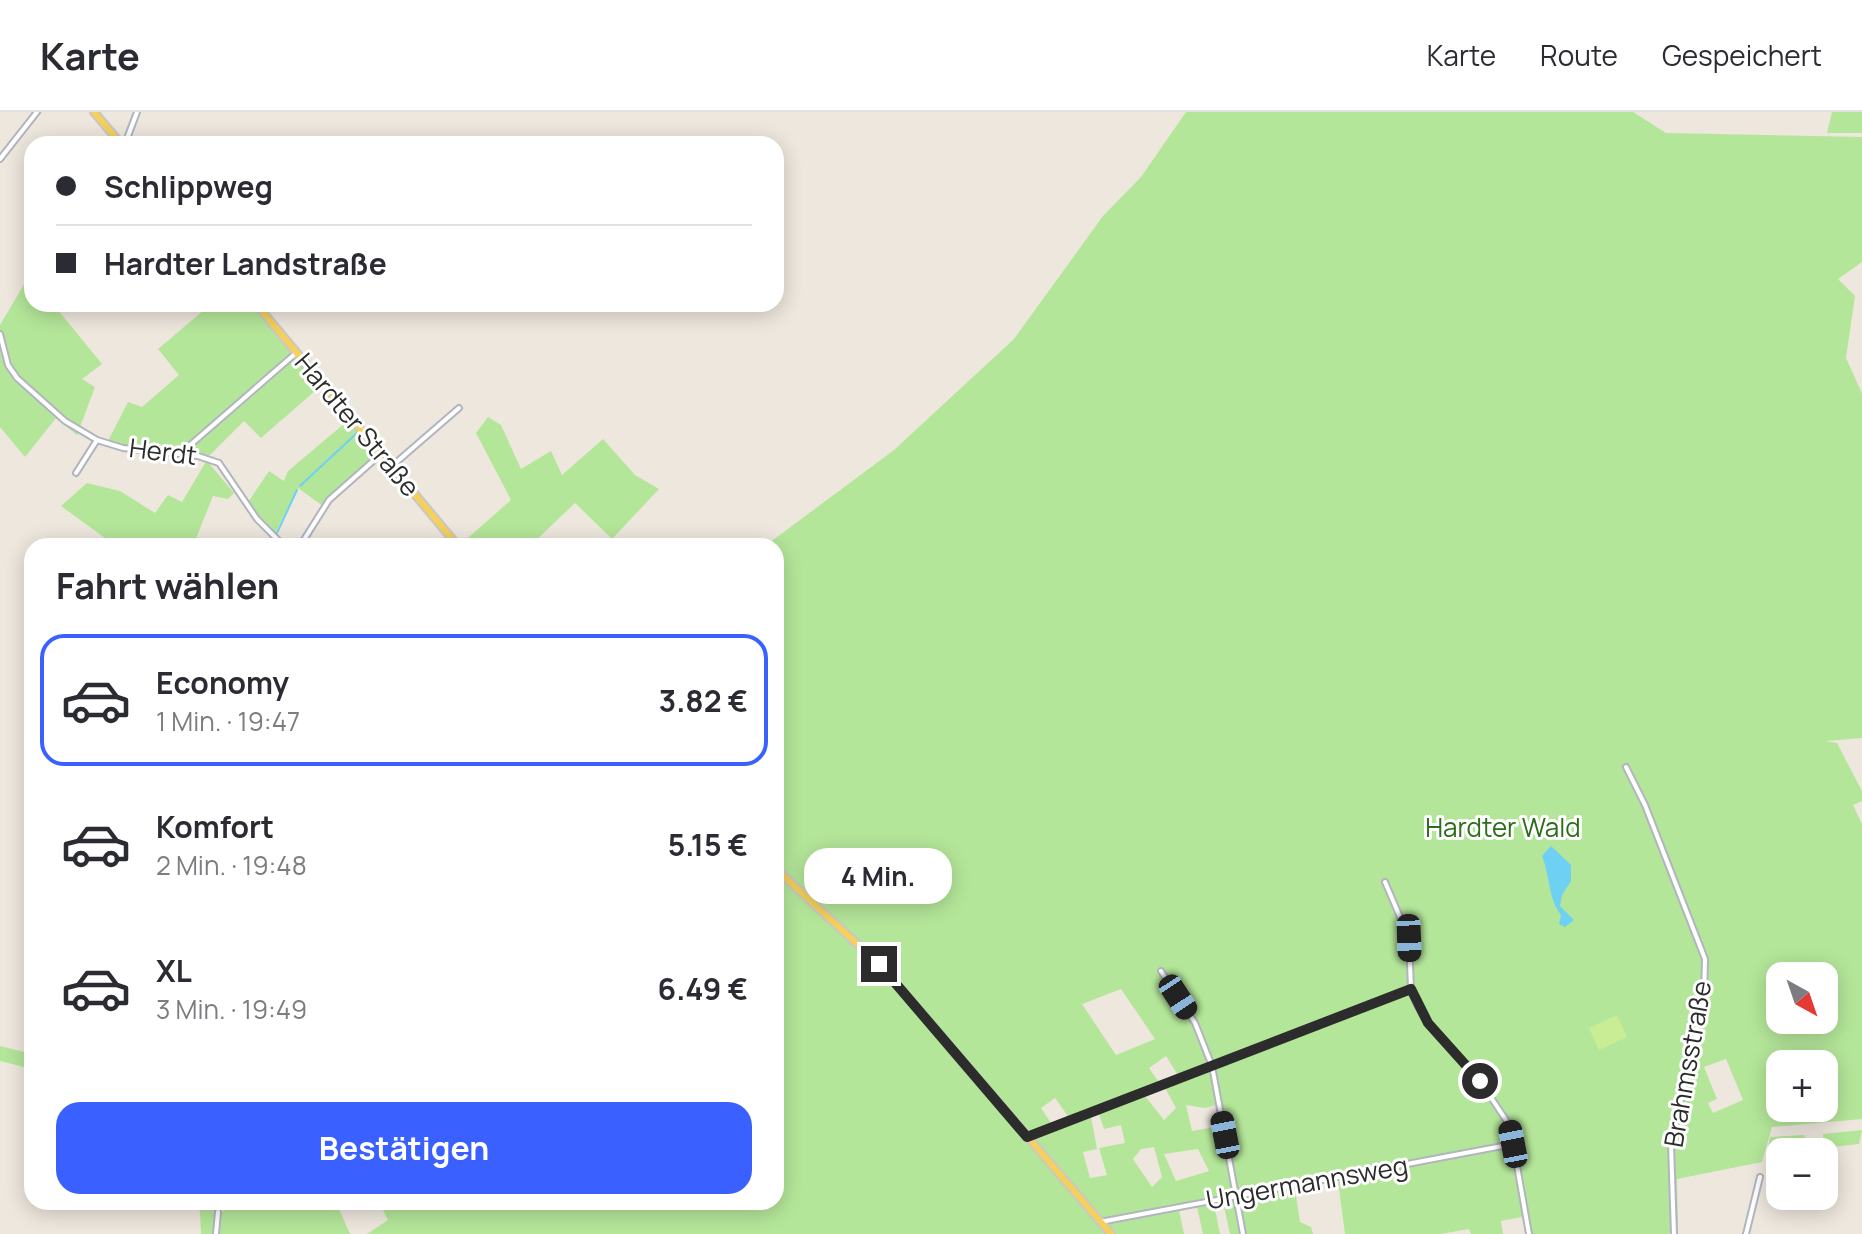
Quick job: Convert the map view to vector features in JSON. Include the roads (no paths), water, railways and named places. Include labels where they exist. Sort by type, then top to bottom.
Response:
[{"type":"main road","points":[[94,112],[116,136]]},
{"type":"main road","name":"Hardter Straße","points":[[263,312],[451,538]]},
{"type":"main road","points":[[784,876],[879,964],[1111,1234]]},
{"type":"street","points":[[0,159],[37,112]]},
{"type":"street","points":[[126,136],[137,112]]},
{"type":"street","name":"Herdt","points":[[0,334],[8,365],[17,378],[65,421],[97,440],[123,448],[181,453],[219,463],[257,519],[276,538]]},
{"type":"street","points":[[181,453],[296,353]]},
{"type":"street","points":[[392,466],[459,408]]},
{"type":"street","name":"Herdt","points":[[76,473],[97,440]]},
{"type":"street","points":[[305,538],[329,500],[381,454]]},
{"type":"street","name":"Brahmsstraße","points":[[1626,767],[1645,805],[1705,959],[1704,997],[1671,1145],[1674,1234]]},
{"type":"street","points":[[1385,882],[1409,938],[1411,989],[1428,1023],[1480,1081],[1510,1126],[1529,1234]]},
{"type":"street","points":[[1161,971],[1195,1023],[1212,1066],[1243,1234]]},
{"type":"street","points":[[1027,1137],[1411,989]]},
{"type":"street","name":"Ungermannsweg","points":[[1100,1222],[1513,1144]]},
{"type":"street","points":[[1746,1234],[1760,1177]]},
{"type":"street","points":[[216,1234],[218,1212]]},
{"type":"water","points":[[1551,846],[1571,865],[1571,881],[1562,895],[1560,906],[1574,920],[1565,927],[1559,924],[1561,915],[1542,856]]},
{"type":"waterway","points":[[300,486],[358,432]]},
{"type":"waterway","points":[[231,484],[239,496]]},
{"type":"waterway","points":[[276,535],[297,490]]},
{"type":"waterway","points":[[241,499],[249,512]]},
{"type":"waterway","points":[[266,531],[272,538]]},
{"type":"park label","name":"Hardter Wald","points":[[1503,828]]}]
